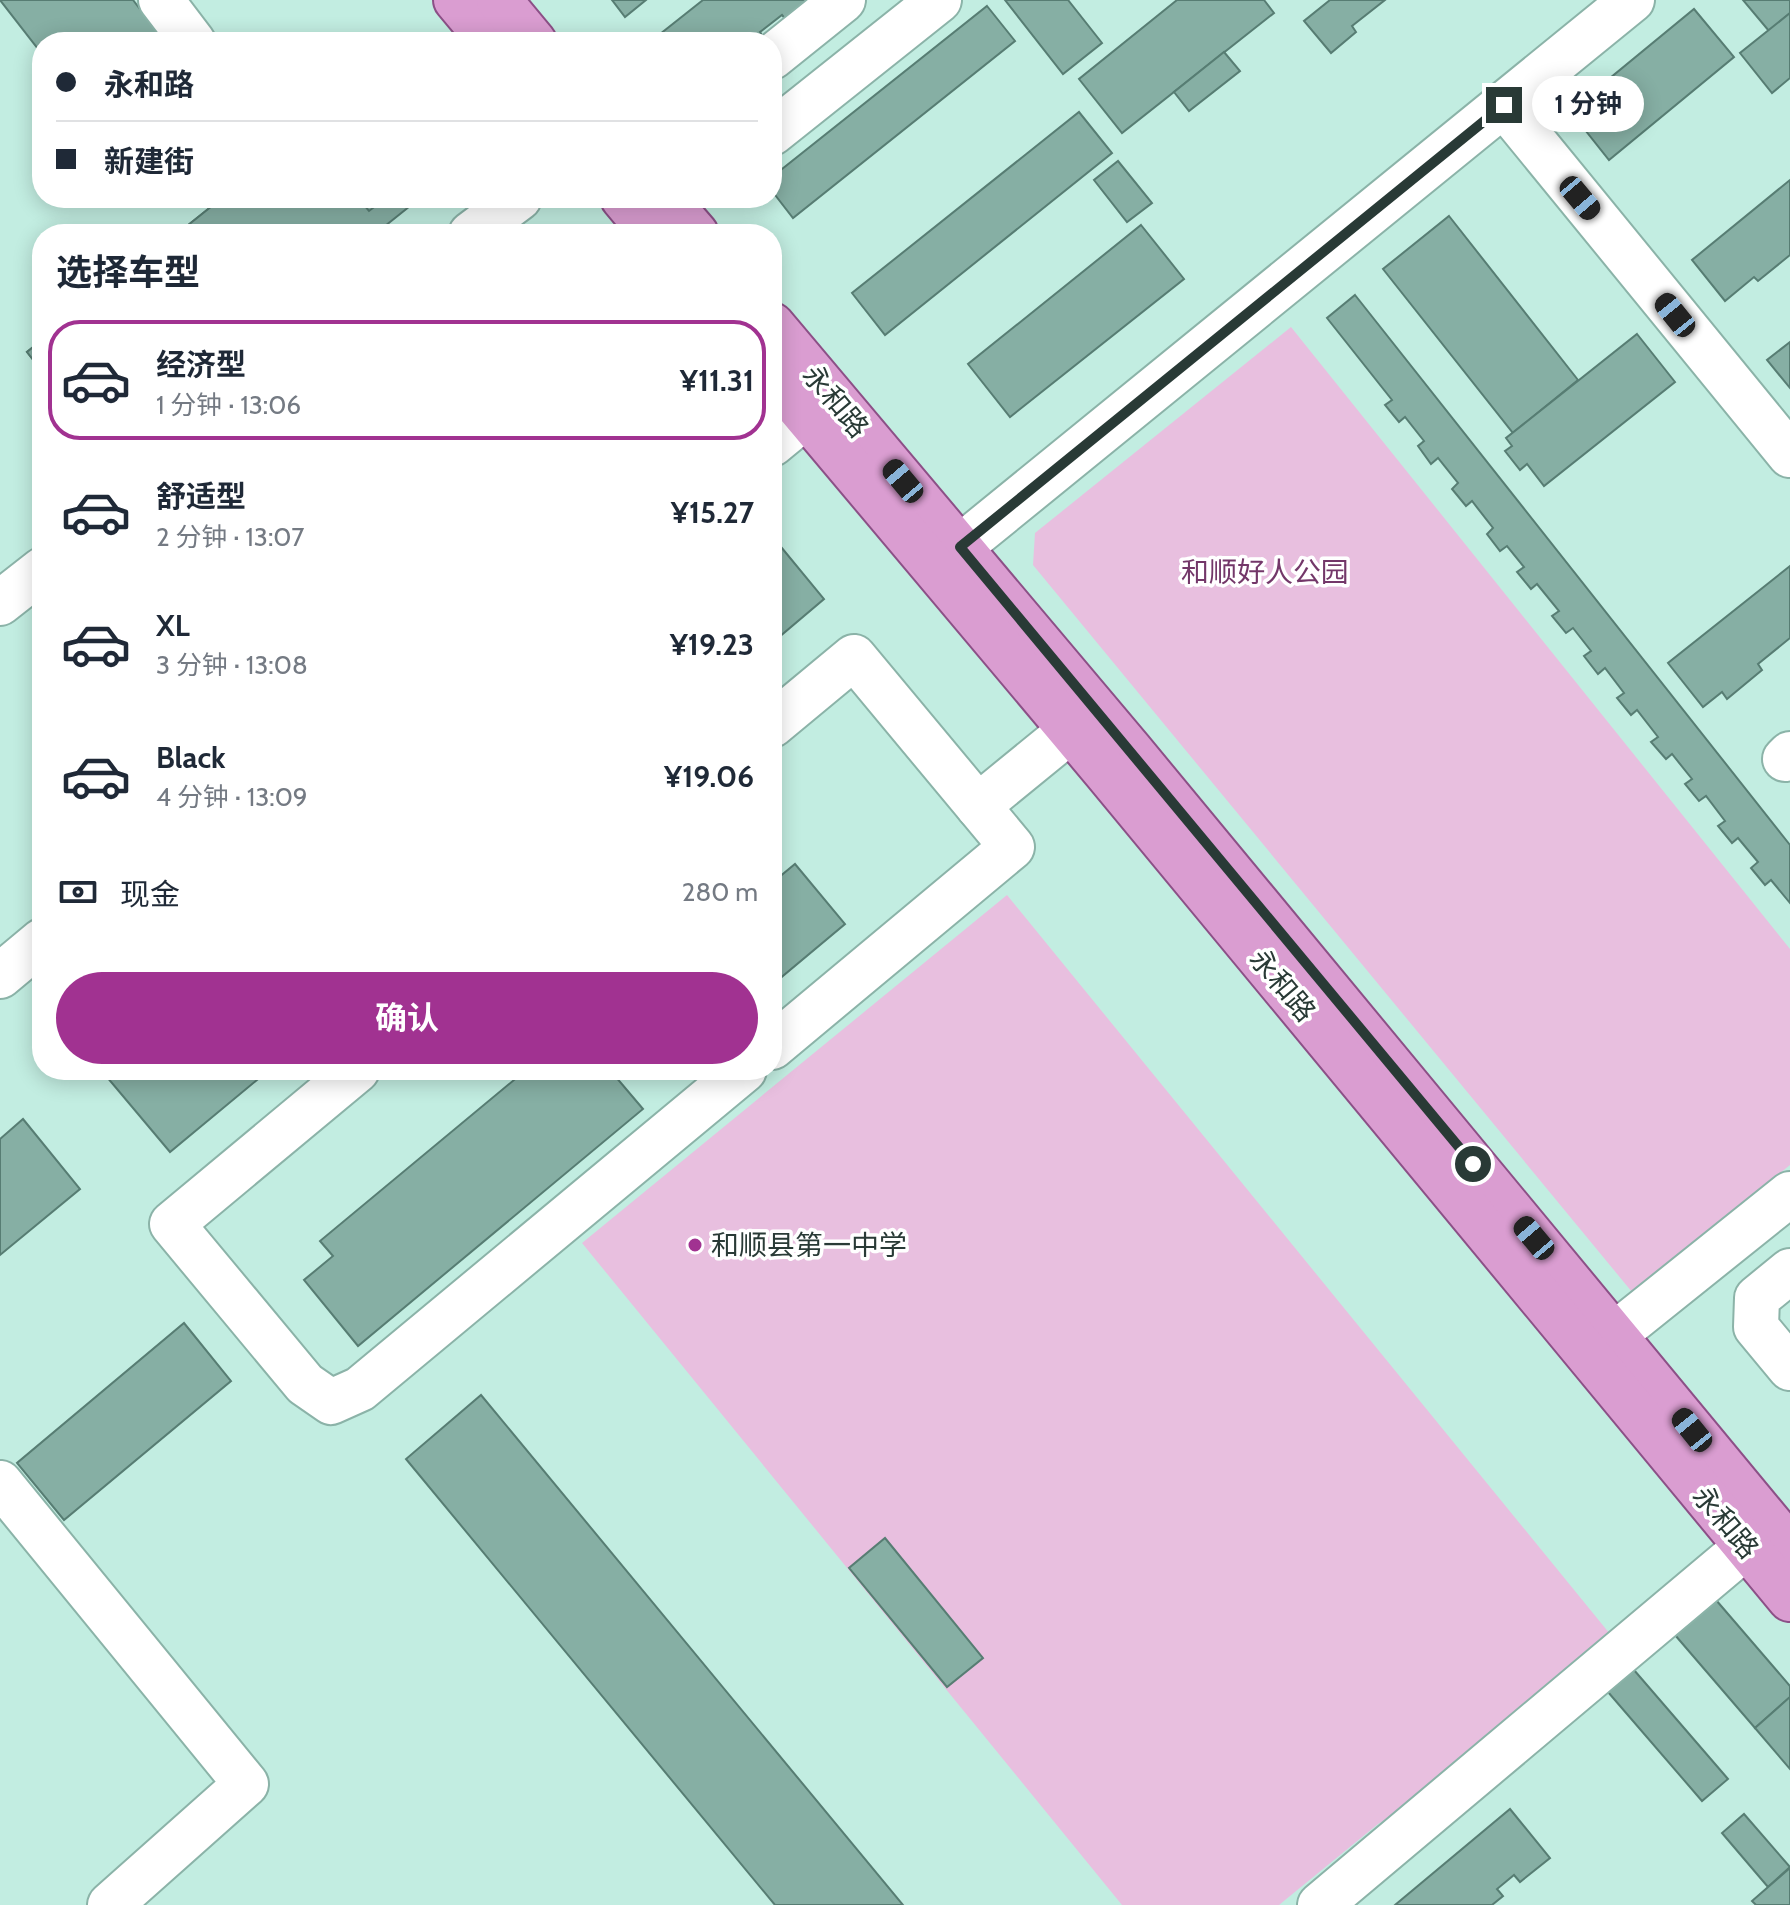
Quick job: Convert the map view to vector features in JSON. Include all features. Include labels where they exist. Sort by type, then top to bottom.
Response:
[{"type":"main road","points":[[456,0],[483,32]]},
{"type":"main road","points":[[499,0],[526,32]]},
{"type":"main road","name":"永和路","points":[[782,337],[1790,1548]]},
{"type":"main road","name":"永和路","points":[[782,387],[1071,730],[1790,1599]]},
{"type":"street","points":[[161,0],[185,32]]},
{"type":"street","points":[[782,49],[843,0]]},
{"type":"street","points":[[782,125],[939,0]]},
{"type":"street","points":[[960,547],[1632,0]]},
{"type":"street","points":[[1504,105],[1790,455]]},
{"type":"street","points":[[484,224],[506,208]]},
{"type":"street","points":[[782,436],[806,416]]},
{"type":"street","points":[[0,603],[32,578]]},
{"type":"street","points":[[782,717],[854,657],[1012,847],[782,1039]]},
{"type":"street","points":[[978,806],[1071,730]]},
{"type":"street","points":[[0,976],[32,949]]},
{"type":"street","points":[[345,1080],[172,1224],[305,1384],[331,1402],[360,1389],[732,1080]]},
{"type":"street","points":[[1614,1335],[1790,1194]]},
{"type":"street","points":[[1790,1271],[1757,1298],[1756,1327],[1790,1368]]},
{"type":"street","points":[[0,1483],[246,1784],[110,1905]]},
{"type":"street","points":[[1320,1905],[1747,1546]]},
{"type":"green space","name":"和顺好人公园","points":[[1291,327],[1790,949],[1790,1165],[1632,1292],[1033,565],[1035,533]]},
{"type":"green space","points":[[1007,895],[1610,1634],[1449,1766],[1403,1809],[1378,1824],[1279,1905],[1122,1905],[582,1243]]},
{"type":"building","points":[[0,0],[133,0],[157,32],[32,32],[32,41]]},
{"type":"building","points":[[612,0],[646,0],[625,17]]},
{"type":"building","points":[[703,0],[814,0],[787,21],[782,15],[760,32],[663,32]]},
{"type":"building","points":[[1005,0],[1068,0],[1102,43],[1063,74]]},
{"type":"building","points":[[1177,0],[1264,0],[1274,13],[1122,133],[1079,79]]},
{"type":"building","points":[[1330,0],[1385,0],[1352,26],[1356,32],[1331,53],[1304,21]]},
{"type":"building","points":[[1743,0],[1790,0],[1790,13],[1769,31]]},
{"type":"building","points":[[987,6],[1015,41],[793,218],[782,204],[782,169]]},
{"type":"building","points":[[1694,9],[1734,57],[1609,160],[1570,111]]},
{"type":"building","points":[[1790,13],[1790,78],[1772,93],[1740,53]]},
{"type":"building","points":[[1224,52],[1240,71],[1189,111],[1174,92]]},
{"type":"building","points":[[1079,112],[1112,153],[885,335],[852,293]]},
{"type":"building","points":[[1118,161],[1152,203],[1127,222],[1094,180]]},
{"type":"building","points":[[1790,180],[1790,255],[1758,281],[1754,277],[1725,301],[1692,260]]},
{"type":"building","points":[[210,208],[299,208],[286,218],[290,224],[190,224]]},
{"type":"building","points":[[210,208],[408,208],[388,224],[190,224]]},
{"type":"building","points":[[1449,216],[1578,380],[1513,433],[1383,269]]},
{"type":"building","points":[[1141,225],[1184,279],[1010,417],[968,364]]},
{"type":"building","points":[[1355,295],[1790,845],[1790,903],[1771,880],[1765,885],[1751,868],[1758,862],[1738,838],[1732,843],[1718,826],[1725,821],[1706,796],[1699,801],[1685,784],[1692,779],[1672,754],[1666,759],[1651,742],[1658,737],[1637,710],[1631,715],[1617,698],[1624,693],[1605,668],[1598,674],[1584,656],[1591,651],[1573,628],[1566,633],[1552,616],[1559,611],[1537,584],[1531,589],[1517,572],[1524,567],[1507,546],[1500,551],[1487,534],[1493,528],[1472,501],[1466,506],[1452,489],[1458,483],[1438,458],[1431,464],[1418,446],[1424,441],[1405,417],[1399,422],[1385,405],[1392,400],[1327,318]]},
{"type":"building","points":[[1637,334],[1675,382],[1544,486],[1527,464],[1520,470],[1505,451],[1512,446],[1506,438]]},
{"type":"building","points":[[1790,342],[1790,388],[1767,360]]},
{"type":"building","points":[[782,548],[824,599],[782,635]]},
{"type":"building","points":[[1790,566],[1790,638],[1758,664],[1762,670],[1727,699],[1722,692],[1703,707],[1668,663]]},
{"type":"building","points":[[795,864],[845,924],[782,977],[782,875]]},
{"type":"building","points":[[109,1080],[257,1080],[170,1152]]},
{"type":"building","points":[[514,1080],[618,1080],[643,1109],[358,1346],[304,1280],[333,1256],[320,1241]]},
{"type":"building","points":[[23,1119],[80,1189],[0,1255],[0,1139]]},
{"type":"building","points":[[184,1323],[231,1381],[64,1520],[17,1463]]},
{"type":"building","points":[[481,1395],[903,1905],[775,1905],[406,1459]]},
{"type":"building","points":[[885,1538],[983,1658],[947,1687],[849,1568]]},
{"type":"building","points":[[1716,1600],[1790,1686],[1790,1697],[1755,1728],[1675,1635]]},
{"type":"building","points":[[1634,1670],[1728,1779],[1702,1801],[1608,1692]]},
{"type":"building","points":[[1790,1697],[1790,1769],[1755,1728]]},
{"type":"building","points":[[1510,1809],[1550,1858],[1520,1882],[1514,1875],[1497,1889],[1503,1896],[1492,1905],[1395,1905]]},
{"type":"building","points":[[1744,1814],[1790,1867],[1768,1887],[1722,1833]]},
{"type":"building","points":[[1790,1868],[1790,1905],[1756,1905],[1752,1901]]},
{"type":"place","name":"和顺县第一中学","points":[[695,1245]]},
{"type":"route","points":[[1473,1164],[960,547],[1504,105]]}]
